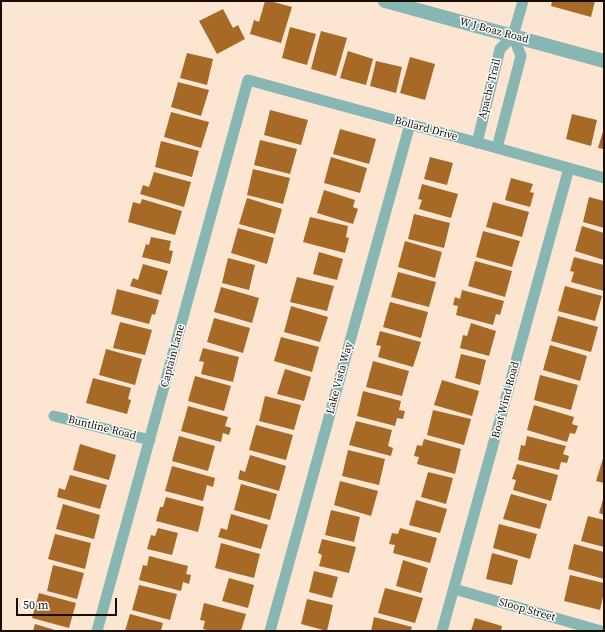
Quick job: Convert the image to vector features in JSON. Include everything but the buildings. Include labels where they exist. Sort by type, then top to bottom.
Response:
[{"type":"street","name":"W J Boaz Road","points":[[385,1],[604,61]]},
{"type":"street","points":[[513,36],[523,1]]},
{"type":"street","name":"Apache Trail","points":[[477,142],[500,49],[513,36],[521,56],[497,148]]},
{"type":"street","name":"Bollard Drive","points":[[248,80],[604,178]]},
{"type":"street","name":"Captain Lane","points":[[97,631],[248,80]]},
{"type":"street","name":"Lake Vista Way","points":[[270,631],[410,124]]},
{"type":"street","name":"Boat Wind Road","points":[[442,631],[569,168]]},
{"type":"street","name":"Buntline Road","points":[[54,416],[150,440]]},
{"type":"street","name":"Sloop Street","points":[[454,589],[600,631]]}]
